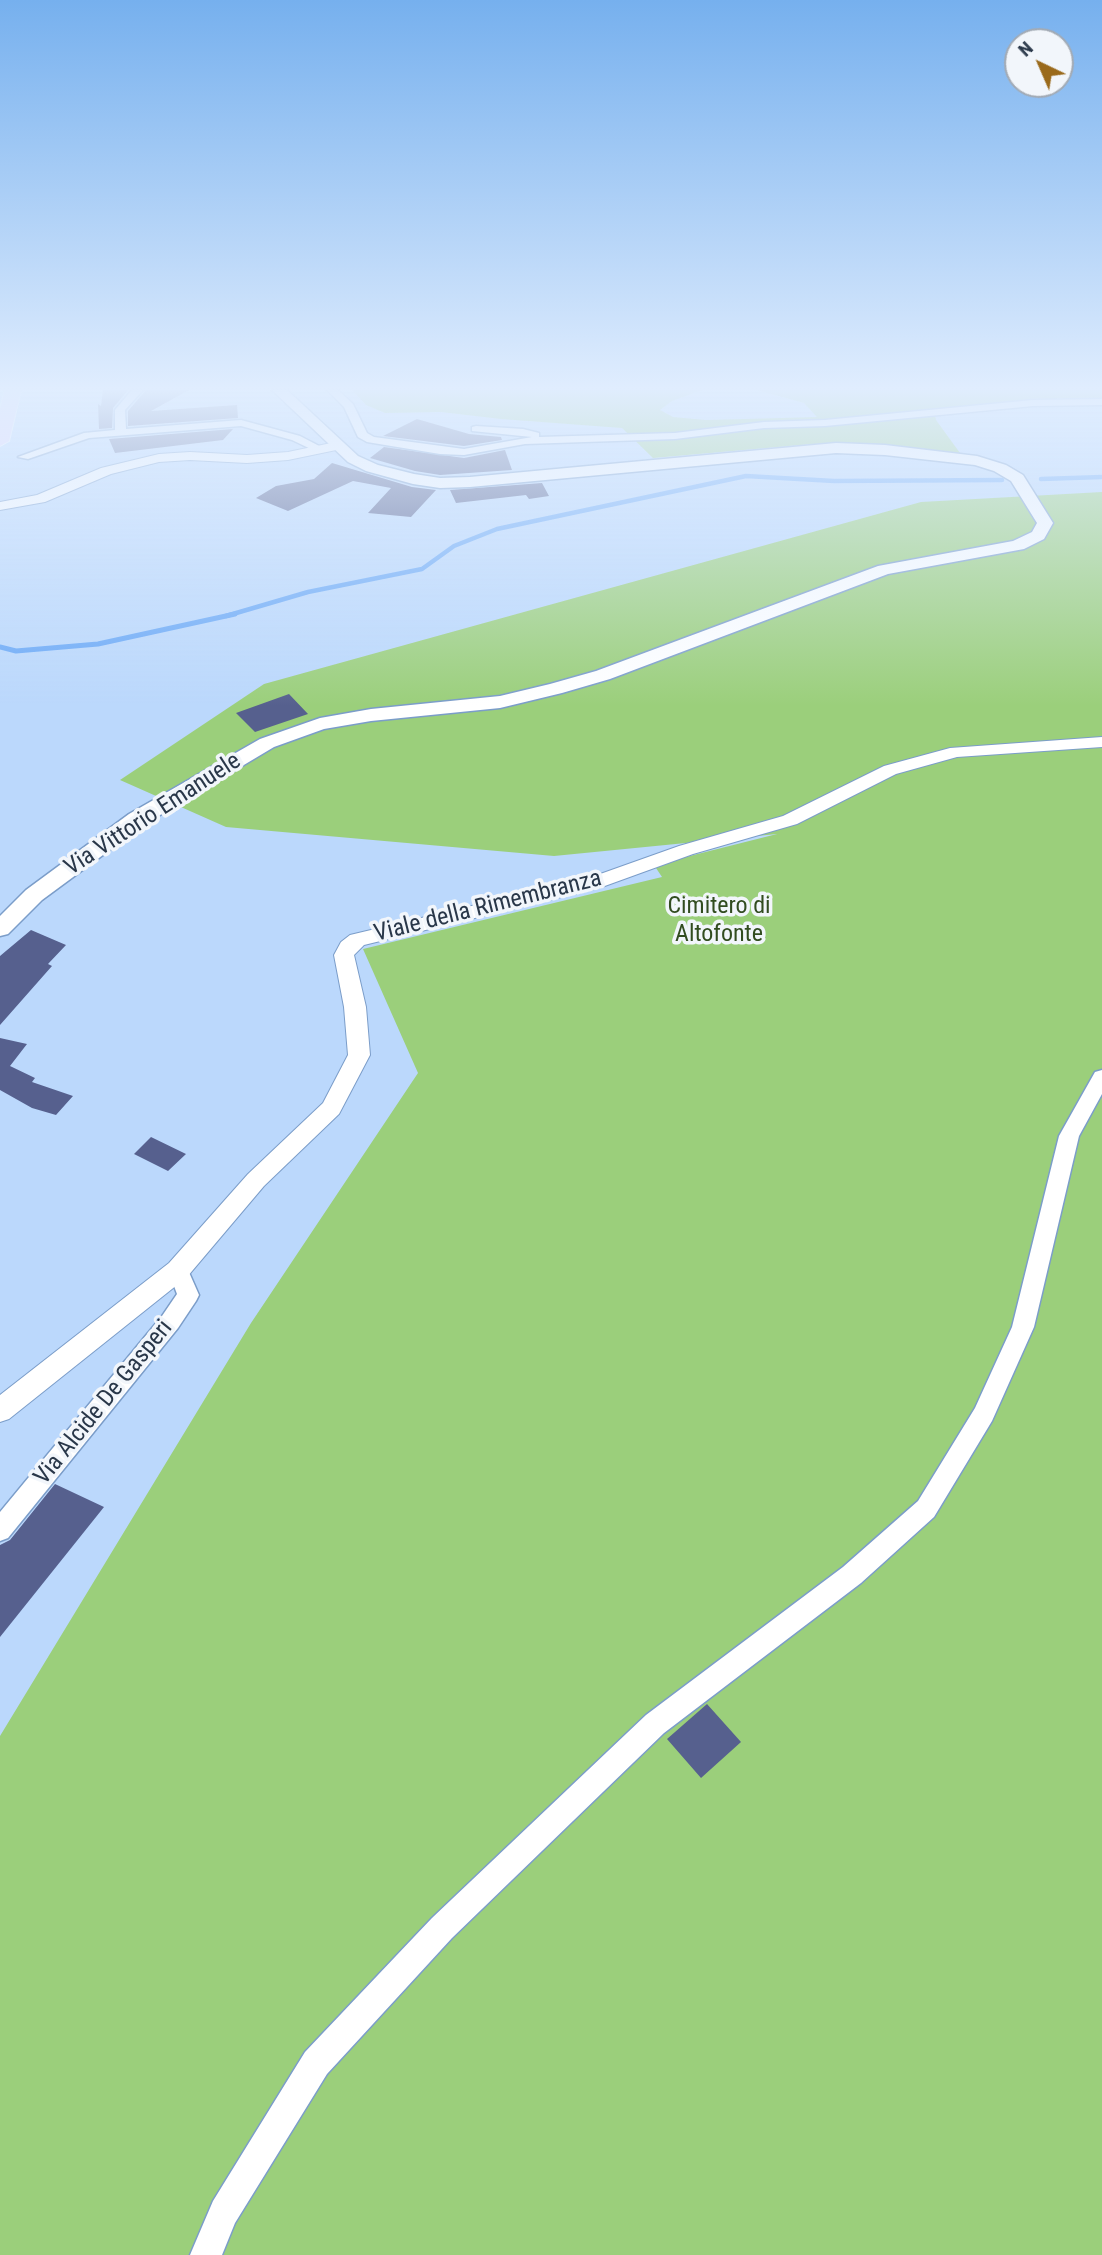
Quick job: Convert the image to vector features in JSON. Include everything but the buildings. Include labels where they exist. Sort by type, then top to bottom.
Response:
[{"type":"main road","name":"Via Vittorio Emanuele","points":[[0,929],[34,895],[137,819],[267,743],[320,724],[371,715],[500,702],[555,690],[603,675],[832,587],[884,570],[1017,545],[1038,535],[1045,523],[1028,495]]},
{"type":"street","points":[[0,506],[49,495]]},
{"type":"street","name":"Viale della Rimembranza","points":[[0,1412],[178,1270],[256,1180],[331,1108],[359,1055],[355,1007],[344,955],[348,947],[358,940],[595,883],[686,849],[790,820],[890,770],[956,752],[1102,742]]},
{"type":"street","points":[[206,2255],[224,2212],[316,2063],[442,1928],[655,1724],[852,1575],[926,1509],[984,1414],[1023,1328],[1069,1136],[1102,1077]]},
{"type":"street","name":"Via Alcide De Gasperi","points":[[0,1530],[170,1322],[188,1295],[178,1270]]},
{"type":"green space","name":"Cimitero di Altofonte","points":[[1043,495],[1102,495],[1102,2255],[0,2255],[0,1736],[251,1323],[418,1073],[363,949],[662,877],[654,865],[777,834],[554,856],[226,827],[120,780],[264,684],[921,502]]},
{"type":"waterway","points":[[226,616],[308,592],[422,569],[454,546],[497,529],[656,495]]},
{"type":"waterway","points":[[226,616],[235,614]]},
{"type":"waterway","points":[[0,647],[16,651],[98,644],[226,616]]}]
